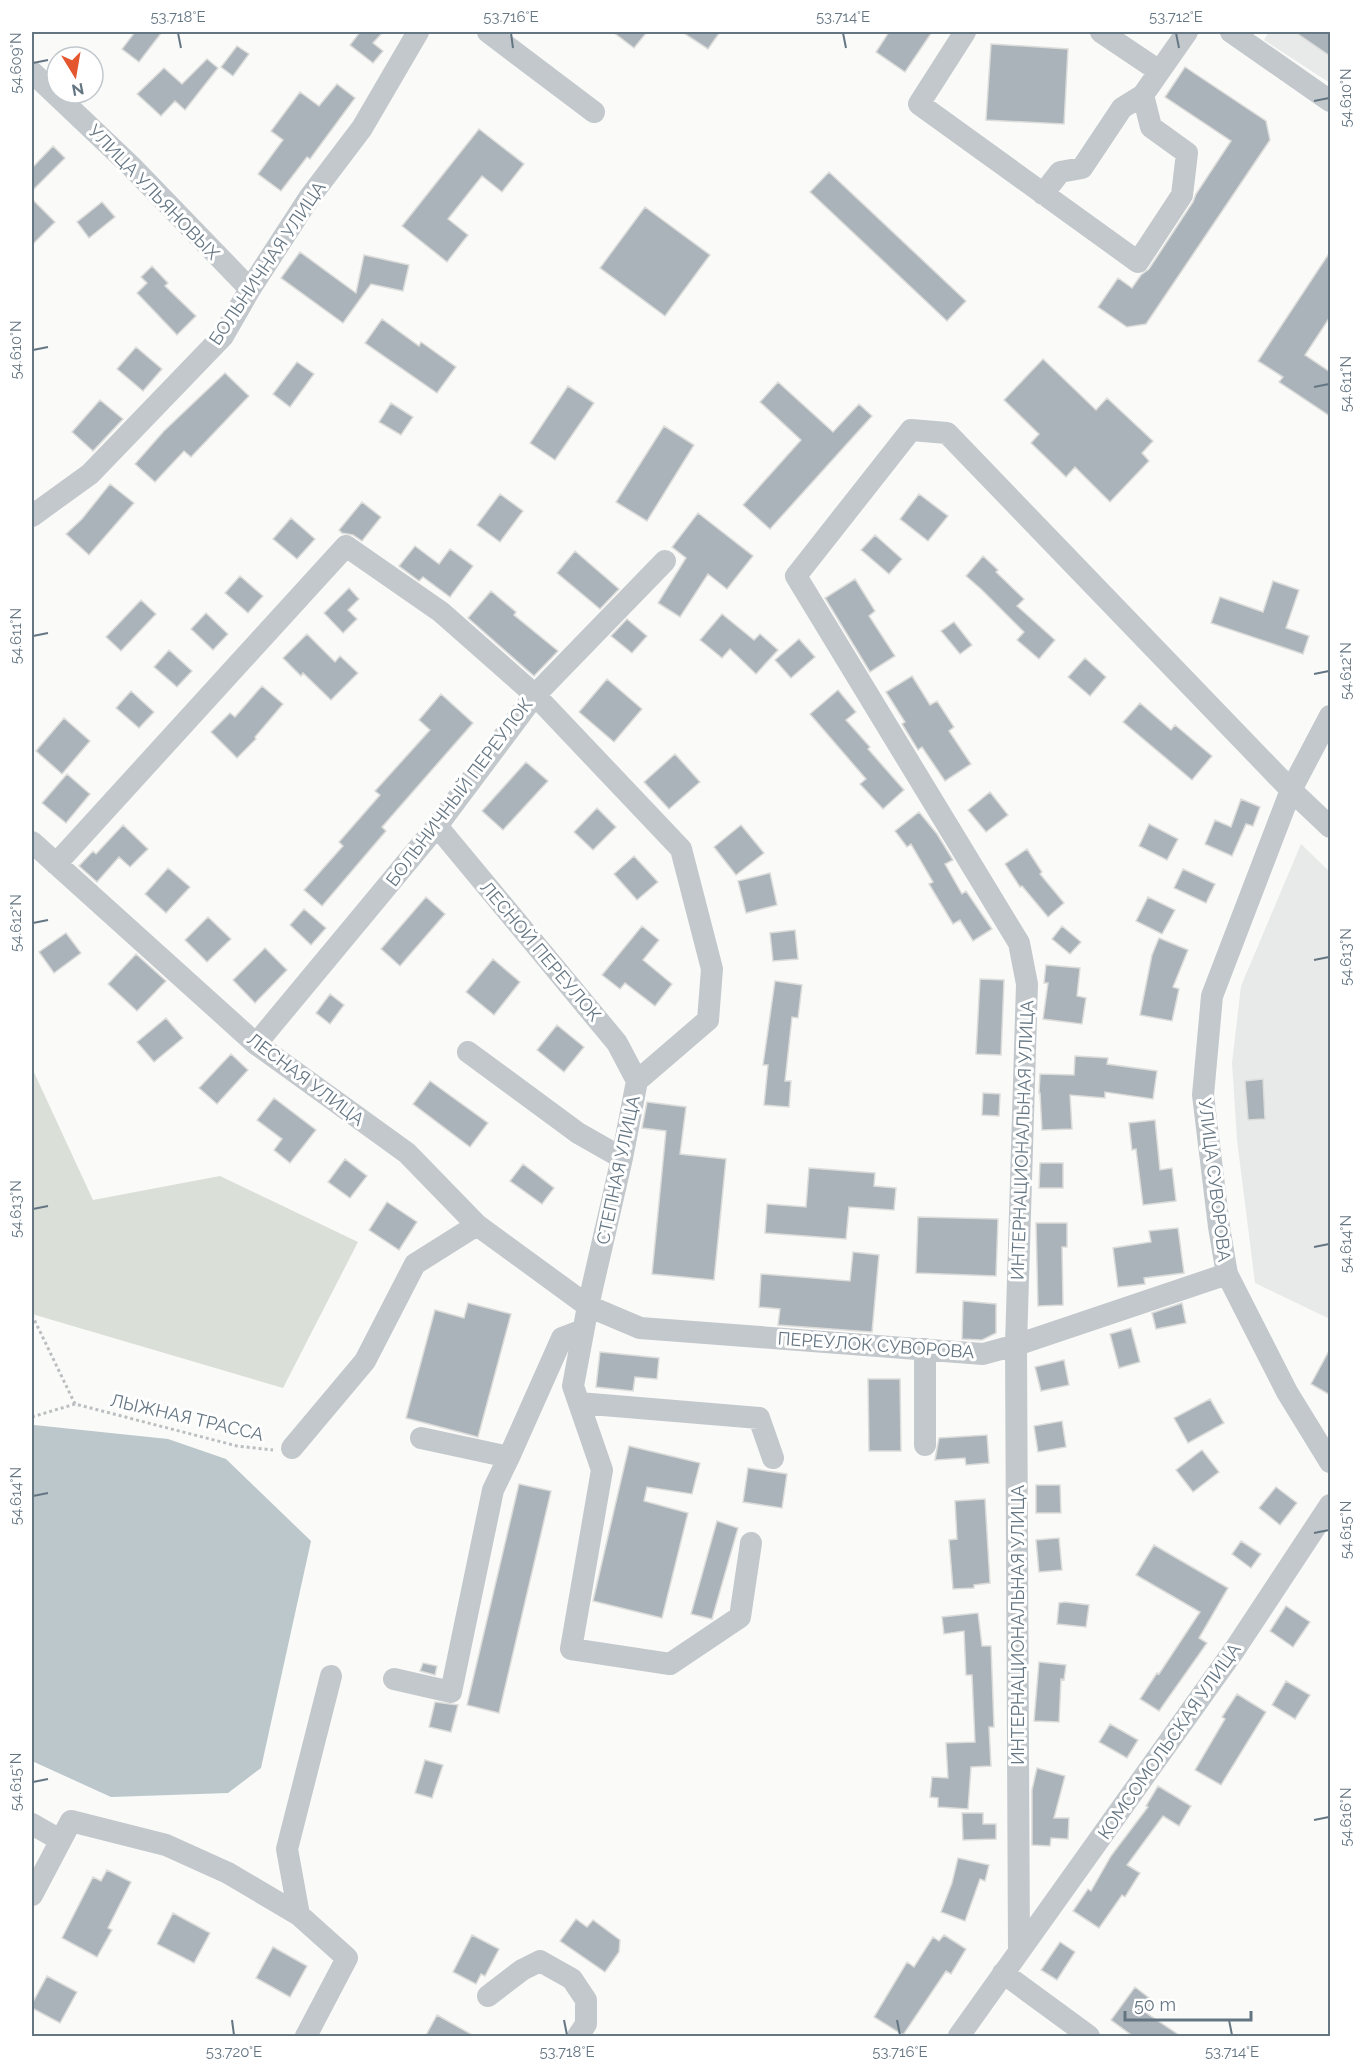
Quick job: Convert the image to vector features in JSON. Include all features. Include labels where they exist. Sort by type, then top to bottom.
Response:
[{"type":"street","name":"БОЛЬНИЧНАЯ УЛИЦА","points":[[32,516],[90,474],[223,336],[309,198],[362,128],[418,32]]},
{"type":"street","points":[[488,32],[594,112]]},
{"type":"street","points":[[965,32],[919,104],[1137,262],[1182,195],[1187,153],[1151,127],[1143,95]]},
{"type":"street","points":[[1101,32],[1159,71]]},
{"type":"street","points":[[1043,194],[1060,172],[1082,168],[1122,108],[1143,95],[1187,32]]},
{"type":"street","points":[[1245,36],[1330,101]]},
{"type":"street","name":"УЛИЦА УЛЬЯНОВЫХ","points":[[32,72],[131,166],[250,290]]},
{"type":"street","name":"ИНТЕРНАЦИОНАЛЬНАЯ УЛИЦА","points":[[1019,1952],[1016,1345],[1027,984],[1019,943],[796,576],[910,430],[947,433],[1290,790]]},
{"type":"street","name":"БОЛЬНИЧНЫЙ ПЕРЕУЛОК","points":[[56,864],[346,546],[441,612],[535,695],[436,826],[256,1044]]},
{"type":"street","points":[[535,695],[665,561]]},
{"type":"street","name":"СТЕПНАЯ УЛИЦА","points":[[535,695],[681,849],[712,969],[708,1020],[637,1081],[583,1330],[573,1386],[602,1470],[571,1649],[670,1664],[740,1617],[751,1543]]},
{"type":"street","name":"УЛИЦА СУВОРОВА","points":[[1330,716],[1290,790],[1212,996],[1203,1095],[1227,1274],[1287,1392],[1330,1462]]},
{"type":"street","points":[[1290,790],[1330,827]]},
{"type":"street","name":"ЛЕСНОЙ ПЕРЕУЛОК","points":[[436,826],[617,1043],[637,1081]]},
{"type":"street","name":"ЛЕСНАЯ УЛИЦА","points":[[32,842],[256,1044],[407,1153],[477,1225],[588,1306]]},
{"type":"street","points":[[468,1052],[578,1133],[622,1158]]},
{"type":"street","points":[[292,1448],[365,1361],[415,1264],[477,1225]]},
{"type":"street","name":"ПЕРЕУЛОК СУВОРОВА","points":[[588,1306],[640,1328],[983,1354],[1227,1274]]},
{"type":"street","points":[[394,1678],[451,1692],[493,1490],[562,1338],[583,1330]]},
{"type":"street","points":[[925,1349],[926,1445]]},
{"type":"street","points":[[579,1403],[759,1418],[773,1458]]},
{"type":"street","points":[[422,1438],[509,1456]]},
{"type":"street","name":"КОМСОМОЛЬСКАЯ УЛИЦА","points":[[1003,1973],[1235,1649],[1330,1505]]},
{"type":"street","points":[[299,1915],[287,1849],[331,1676]]},
{"type":"street","points":[[32,1824],[166,1845],[228,1873],[299,1915],[346,1958],[306,2037]]},
{"type":"street","points":[[32,1895],[65,1830]]},
{"type":"street","points":[[488,1996],[522,1970],[540,1961],[572,1979],[586,2000],[586,2024],[578,2037]]},
{"type":"street","points":[[959,2037],[1003,1973],[1089,2037]]},
{"type":"path","points":[[32,1315],[75,1404],[32,1417]]},
{"type":"path","name":"ЛЫЖНАЯ ТРАССА","points":[[75,1404],[237,1446],[272,1450],[292,1448]]},
{"type":"shaded area","points":[[1269,32],[1330,32],[1330,83],[1264,40]]},
{"type":"shaded area","points":[[1301,844],[1330,872],[1330,1319],[1255,1283],[1237,1140],[1232,1063],[1241,986]]},
{"type":"shaded area","points":[[32,1068],[93,1200],[220,1176],[358,1242],[283,1388],[32,1314]]},
{"type":"shaded area","points":[[32,1426],[168,1439],[226,1459],[311,1541],[261,1768],[228,1793],[111,1797],[32,1761]]},
{"type":"building","points":[[135,32],[162,32],[139,62],[122,49]]},
{"type":"building","points":[[360,32],[383,32],[373,43],[383,51],[373,63],[350,45]]},
{"type":"building","points":[[613,32],[647,32],[634,48]]},
{"type":"building","points":[[682,32],[720,32],[708,49]]},
{"type":"building","points":[[889,32],[932,32],[905,72],[876,52]]},
{"type":"building","points":[[1295,32],[1330,32],[1330,56]]},
{"type":"building","points":[[991,44],[1068,49],[1064,124],[986,120]]},
{"type":"building","points":[[237,46],[249,54],[233,76],[221,67]]},
{"type":"building","points":[[207,59],[218,68],[185,110],[175,101],[161,116],[137,94],[164,68],[182,84]]},
{"type":"building","points":[[1185,67],[1266,121],[1270,140],[1146,324],[1127,327],[1098,307],[1118,278],[1132,288],[1141,275],[1149,269],[1231,141],[1165,97]]},
{"type":"building","points":[[337,84],[355,98],[310,159],[307,157],[281,191],[258,174],[283,140],[271,131],[300,92],[319,106]]},
{"type":"building","points":[[479,129],[524,164],[502,192],[482,176],[448,219],[468,235],[447,262],[402,226]]},
{"type":"building","points":[[53,146],[65,158],[32,191],[32,168]]},
{"type":"building","points":[[829,172],[966,301],[947,321],[810,192]]},
{"type":"building","points":[[32,199],[55,222],[32,245]]},
{"type":"building","points":[[102,202],[115,217],[89,238],[77,222]]},
{"type":"building","points":[[645,207],[710,255],[665,316],[600,268]]},
{"type":"building","points":[[300,252],[356,293],[364,255],[409,265],[403,291],[371,284],[343,323],[281,278]]},
{"type":"building","points":[[1330,252],[1330,317],[1305,355],[1330,372],[1330,416],[1279,382],[1283,377],[1258,361]]},
{"type":"building","points":[[152,266],[168,283],[165,286],[196,316],[177,335],[137,293],[147,283],[141,277]]},
{"type":"building","points":[[382,319],[419,346],[421,342],[456,367],[437,393],[365,343]]},
{"type":"building","points":[[136,347],[162,369],[143,391],[117,369]]},
{"type":"building","points":[[1043,359],[1096,410],[1107,398],[1153,441],[1142,453],[1149,461],[1110,502],[1075,467],[1066,477],[1031,443],[1039,434],[1004,400]]},
{"type":"building","points":[[297,362],[314,374],[290,407],[273,394]]},
{"type":"building","points":[[225,373],[249,396],[191,457],[184,451],[155,482],[135,464],[164,431]]},
{"type":"building","points":[[778,382],[833,432],[859,404],[872,416],[770,529],[743,505],[801,440],[760,402]]},
{"type":"building","points":[[568,386],[594,403],[555,460],[530,443]]},
{"type":"building","points":[[100,400],[123,419],[93,451],[72,432]]},
{"type":"building","points":[[391,403],[413,417],[401,435],[379,422]]},
{"type":"building","points":[[664,426],[694,445],[647,521],[616,502]]},
{"type":"building","points":[[110,484],[134,503],[89,555],[66,534],[82,519]]},
{"type":"building","points":[[500,494],[523,511],[500,542],[477,525]]},
{"type":"building","points":[[919,494],[948,516],[928,541],[900,519]]},
{"type":"building","points":[[362,502],[381,517],[362,541],[339,530]]},
{"type":"building","points":[[698,513],[753,556],[727,589],[708,574],[680,617],[658,603],[686,558],[672,547]]},
{"type":"building","points":[[291,518],[315,539],[297,559],[273,539]]},
{"type":"building","points":[[875,535],[902,559],[889,574],[861,550]]},
{"type":"building","points":[[415,546],[439,564],[450,549],[473,566],[450,597],[423,577],[419,581],[399,566]]},
{"type":"building","points":[[575,551],[619,589],[600,609],[557,573]]},
{"type":"building","points":[[983,556],[1024,599],[1017,606],[1055,640],[1039,659],[1017,640],[1024,632],[966,576]]},
{"type":"building","points":[[240,576],[263,596],[248,613],[225,593]]},
{"type":"building","points":[[855,579],[875,611],[869,616],[895,656],[870,672],[825,598]]},
{"type":"building","points":[[1273,581],[1299,590],[1286,628],[1309,636],[1303,654],[1211,623],[1220,597],[1263,612]]},
{"type":"building","points":[[349,588],[359,599],[348,610],[357,619],[343,633],[324,613]]},
{"type":"building","points":[[491,591],[516,612],[514,615],[558,651],[534,676],[468,618]]},
{"type":"building","points":[[141,600],[156,614],[121,651],[106,637]]},
{"type":"building","points":[[206,613],[228,634],[213,650],[191,629]]},
{"type":"building","points":[[722,614],[754,640],[760,634],[778,650],[756,674],[730,649],[722,658],[700,640]]},
{"type":"building","points":[[627,619],[647,636],[632,653],[611,636]]},
{"type":"building","points":[[954,622],[972,645],[960,654],[941,631]]},
{"type":"building","points":[[307,634],[335,662],[340,656],[358,673],[331,700],[303,673],[301,676],[283,658]]},
{"type":"building","points":[[799,639],[815,657],[791,678],[775,660]]},
{"type":"building","points":[[169,650],[192,671],[177,687],[154,667]]},
{"type":"building","points":[[1085,658],[1106,677],[1090,696],[1068,677]]},
{"type":"building","points":[[912,676],[930,705],[937,701],[954,727],[949,731],[971,764],[945,781],[922,747],[918,750],[902,724],[905,722],[886,692]]},
{"type":"building","points":[[607,679],[642,709],[614,742],[579,712]]},
{"type":"building","points":[[262,686],[283,704],[255,737],[256,739],[237,758],[211,732],[230,713],[235,717]]},
{"type":"building","points":[[838,690],[856,712],[846,720],[904,790],[883,809],[860,784],[866,779],[810,714]]},
{"type":"building","points":[[131,691],[154,712],[139,728],[116,708]]},
{"type":"building","points":[[441,694],[473,723],[382,827],[386,831],[322,906],[304,890],[343,846],[339,842],[380,795],[375,791],[430,730],[419,720]]},
{"type":"building","points":[[1140,703],[1171,730],[1175,725],[1212,756],[1192,780],[1123,722]]},
{"type":"building","points":[[64,718],[90,741],[62,774],[36,751]]},
{"type":"building","points":[[675,754],[700,782],[669,809],[644,782]]},
{"type":"building","points":[[526,762],[548,781],[503,830],[482,811]]},
{"type":"building","points":[[67,774],[90,794],[66,823],[42,803]]},
{"type":"building","points":[[990,792],[1008,815],[986,832],[968,810]]},
{"type":"building","points":[[1241,799],[1260,807],[1253,826],[1246,824],[1232,856],[1205,844],[1215,820],[1231,827]]},
{"type":"building","points":[[597,808],[616,827],[593,850],[574,832]]},
{"type":"building","points":[[919,812],[937,834],[953,860],[945,864],[962,894],[966,891],[992,929],[973,941],[960,920],[953,924],[929,884],[933,882],[911,844],[907,847],[895,831]]},
{"type":"building","points":[[1149,824],[1178,839],[1167,860],[1139,846]]},
{"type":"building","points":[[123,825],[148,849],[130,867],[119,857],[97,882],[79,866],[93,851],[96,854]]},
{"type":"building","points":[[741,825],[764,853],[736,875],[714,847]]},
{"type":"building","points":[[1027,849],[1042,872],[1040,874],[1064,903],[1048,917],[1022,886],[1020,887],[1005,864]]},
{"type":"building","points":[[634,856],[658,882],[637,900],[614,874]]},
{"type":"building","points":[[168,868],[190,887],[166,913],[145,894]]},
{"type":"building","points":[[1183,869],[1215,884],[1206,903],[1174,888]]},
{"type":"building","points":[[770,873],[777,905],[746,913],[738,881]]},
{"type":"building","points":[[426,897],[445,914],[400,966],[381,949]]},
{"type":"building","points":[[1148,897],[1175,910],[1162,934],[1136,921]]},
{"type":"building","points":[[304,909],[326,928],[311,945],[290,925]]},
{"type":"building","points":[[208,917],[231,939],[207,962],[185,940]]},
{"type":"building","points":[[642,926],[659,940],[643,960],[672,984],[655,1006],[625,983],[620,989],[602,975]]},
{"type":"building","points":[[1062,926],[1081,942],[1070,954],[1052,939]]},
{"type":"building","points":[[795,930],[798,959],[773,961],[770,933]]},
{"type":"building","points":[[66,933],[81,953],[54,973],[39,952]]},
{"type":"building","points":[[1159,938],[1188,950],[1173,987],[1179,989],[1172,1021],[1140,1015],[1152,955]]},
{"type":"building","points":[[265,948],[287,970],[255,1003],[233,980]]},
{"type":"building","points":[[136,954],[166,981],[137,1011],[108,984]]},
{"type":"building","points":[[493,959],[520,982],[494,1015],[466,992]]},
{"type":"building","points":[[1046,965],[1080,968],[1077,996],[1086,998],[1082,1024],[1043,1019],[1048,983],[1044,983]]},
{"type":"building","points":[[980,979],[1004,980],[1001,1055],[976,1054]]},
{"type":"building","points":[[775,981],[802,985],[798,1018],[792,1017],[785,1081],[791,1081],[789,1107],[764,1105],[768,1065],[763,1065]]},
{"type":"building","points":[[330,994],[344,1005],[330,1024],[316,1013]]},
{"type":"building","points":[[166,1018],[183,1038],[154,1062],[137,1042]]},
{"type":"building","points":[[557,1025],[584,1047],[564,1072],[537,1050]]},
{"type":"building","points":[[231,1054],[248,1070],[217,1104],[199,1088]]},
{"type":"building","points":[[1075,1056],[1108,1058],[1107,1064],[1157,1071],[1153,1099],[1105,1092],[1105,1098],[1070,1095],[1072,1129],[1042,1130],[1040,1074],[1074,1075]]},
{"type":"building","points":[[1263,1079],[1265,1119],[1248,1120],[1245,1081]]},
{"type":"building","points":[[430,1081],[488,1123],[470,1147],[413,1104]]},
{"type":"building","points":[[983,1093],[1000,1094],[999,1116],[982,1115]]},
{"type":"building","points":[[274,1098],[316,1130],[290,1163],[274,1150],[282,1139],[257,1120]]},
{"type":"building","points":[[647,1102],[686,1107],[680,1154],[726,1159],[714,1280],[652,1274],[666,1131],[642,1128]]},
{"type":"building","points":[[1155,1120],[1160,1170],[1172,1168],[1176,1201],[1143,1205],[1136,1149],[1132,1150],[1129,1123]]},
{"type":"building","points":[[345,1159],[367,1176],[350,1198],[328,1182]]},
{"type":"building","points":[[1040,1163],[1063,1163],[1063,1188],[1039,1188]]},
{"type":"building","points":[[523,1164],[554,1188],[542,1204],[510,1181]]},
{"type":"building","points":[[809,1168],[875,1173],[874,1186],[896,1188],[894,1210],[849,1207],[846,1239],[765,1233],[767,1204],[806,1207]]},
{"type":"building","points":[[387,1202],[417,1222],[399,1250],[369,1230]]},
{"type":"building","points":[[918,1217],[998,1219],[996,1276],[916,1273]]},
{"type":"building","points":[[1036,1223],[1067,1223],[1067,1247],[1062,1247],[1063,1305],[1038,1306]]},
{"type":"building","points":[[1178,1228],[1184,1273],[1144,1278],[1145,1284],[1118,1287],[1113,1248],[1151,1242],[1149,1231]]},
{"type":"building","points":[[853,1252],[879,1255],[872,1332],[778,1325],[780,1309],[759,1307],[761,1274],[850,1281]]},
{"type":"building","points":[[963,1301],[996,1304],[996,1333],[982,1340],[962,1339]]},
{"type":"building","points":[[468,1303],[511,1314],[478,1437],[406,1418],[435,1310],[464,1318]]},
{"type":"building","points":[[1182,1303],[1186,1323],[1156,1329],[1152,1313]]},
{"type":"building","points":[[1131,1328],[1140,1362],[1119,1368],[1110,1334]]},
{"type":"building","points":[[1330,1349],[1330,1395],[1311,1384]]},
{"type":"building","points":[[600,1352],[659,1358],[657,1379],[635,1377],[633,1391],[596,1387]]},
{"type":"building","points":[[1064,1360],[1069,1385],[1041,1391],[1035,1367]]},
{"type":"building","points":[[868,1379],[900,1379],[901,1451],[869,1451]]},
{"type":"building","points":[[1210,1399],[1224,1423],[1188,1443],[1174,1418]]},
{"type":"building","points":[[1062,1421],[1066,1447],[1038,1452],[1034,1426]]},
{"type":"building","points":[[987,1435],[989,1463],[966,1465],[965,1458],[935,1460],[939,1438]]},
{"type":"building","points":[[629,1446],[700,1463],[692,1494],[647,1487],[644,1501],[688,1513],[662,1618],[593,1601]]},
{"type":"building","points":[[1202,1450],[1219,1472],[1193,1492],[1176,1470]]},
{"type":"building","points":[[748,1468],[787,1474],[782,1508],[743,1502]]},
{"type":"building","points":[[519,1484],[551,1491],[499,1713],[467,1705]]},
{"type":"building","points":[[1036,1485],[1060,1485],[1061,1513],[1036,1513]]},
{"type":"building","points":[[1276,1487],[1297,1503],[1280,1525],[1259,1508]]},
{"type":"building","points":[[985,1499],[990,1583],[974,1585],[974,1588],[953,1589],[949,1540],[957,1539],[955,1501]]},
{"type":"building","points":[[717,1521],[738,1528],[712,1619],[691,1614]]},
{"type":"building","points":[[1059,1538],[1062,1570],[1039,1572],[1036,1540]]},
{"type":"building","points":[[1241,1541],[1261,1554],[1251,1568],[1232,1554]]},
{"type":"building","points":[[1154,1545],[1228,1588],[1199,1638],[1207,1643],[1159,1711],[1140,1699],[1200,1612],[1136,1575]]},
{"type":"building","points":[[1059,1603],[1089,1605],[1086,1627],[1057,1624]]},
{"type":"building","points":[[1286,1606],[1310,1622],[1293,1647],[1270,1631]]},
{"type":"building","points":[[978,1613],[982,1646],[991,1646],[994,1727],[989,1727],[991,1766],[971,1767],[968,1809],[938,1807],[938,1798],[930,1797],[932,1777],[948,1778],[946,1743],[975,1742],[972,1675],[966,1675],[964,1631],[944,1634],[942,1617]]},
{"type":"building","points":[[1039,1662],[1066,1665],[1064,1680],[1061,1679],[1059,1722],[1034,1721]]},
{"type":"building","points":[[423,1663],[437,1666],[435,1675],[420,1671]]},
{"type":"building","points":[[1286,1681],[1310,1695],[1295,1719],[1272,1705]]},
{"type":"building","points":[[1237,1694],[1266,1712],[1221,1785],[1195,1770],[1225,1719],[1222,1717]]},
{"type":"building","points":[[435,1702],[458,1705],[451,1732],[429,1727]]},
{"type":"building","points":[[1110,1724],[1138,1740],[1127,1758],[1099,1742]]},
{"type":"building","points":[[425,1760],[443,1765],[432,1798],[415,1793]]},
{"type":"building","points":[[1037,1768],[1065,1776],[1054,1818],[1069,1818],[1068,1839],[1051,1838],[1050,1846],[1032,1845],[1032,1790]]},
{"type":"building","points":[[1158,1786],[1191,1806],[1179,1826],[1163,1816],[1127,1865],[1140,1873],[1125,1897],[1122,1895],[1099,1928],[1073,1911],[1088,1889],[1091,1891],[1111,1856],[1148,1807],[1146,1806]]},
{"type":"building","points":[[962,1813],[983,1813],[983,1824],[996,1824],[996,1839],[963,1840]]},
{"type":"building","points":[[958,1858],[989,1865],[985,1881],[980,1879],[965,1921],[941,1912]]},
{"type":"building","points":[[107,1870],[131,1882],[108,1928],[112,1930],[97,1957],[62,1938],[93,1877],[101,1881]]},
{"type":"building","points":[[173,1913],[210,1933],[194,1963],[157,1944]]},
{"type":"building","points":[[576,1919],[587,1927],[593,1920],[620,1940],[619,1952],[605,1972],[560,1941]]},
{"type":"building","points":[[472,1935],[499,1949],[485,1976],[481,1974],[476,1984],[453,1972]]},
{"type":"building","points":[[944,1935],[966,1949],[951,1974],[946,1971],[903,2035],[874,2017],[907,1962],[914,1967],[933,1937],[939,1941]]},
{"type":"building","points":[[1060,1942],[1075,1952],[1057,1980],[1041,1970]]},
{"type":"building","points":[[273,1947],[307,1966],[290,1997],[256,1978]]},
{"type":"building","points":[[47,1976],[77,1992],[60,2023],[32,2008]]},
{"type":"building","points":[[1135,1987],[1153,2001],[1145,2012],[1182,2037],[1134,2037],[1111,2020]]},
{"type":"building","points":[[437,2015],[476,2037],[425,2037]]}]
